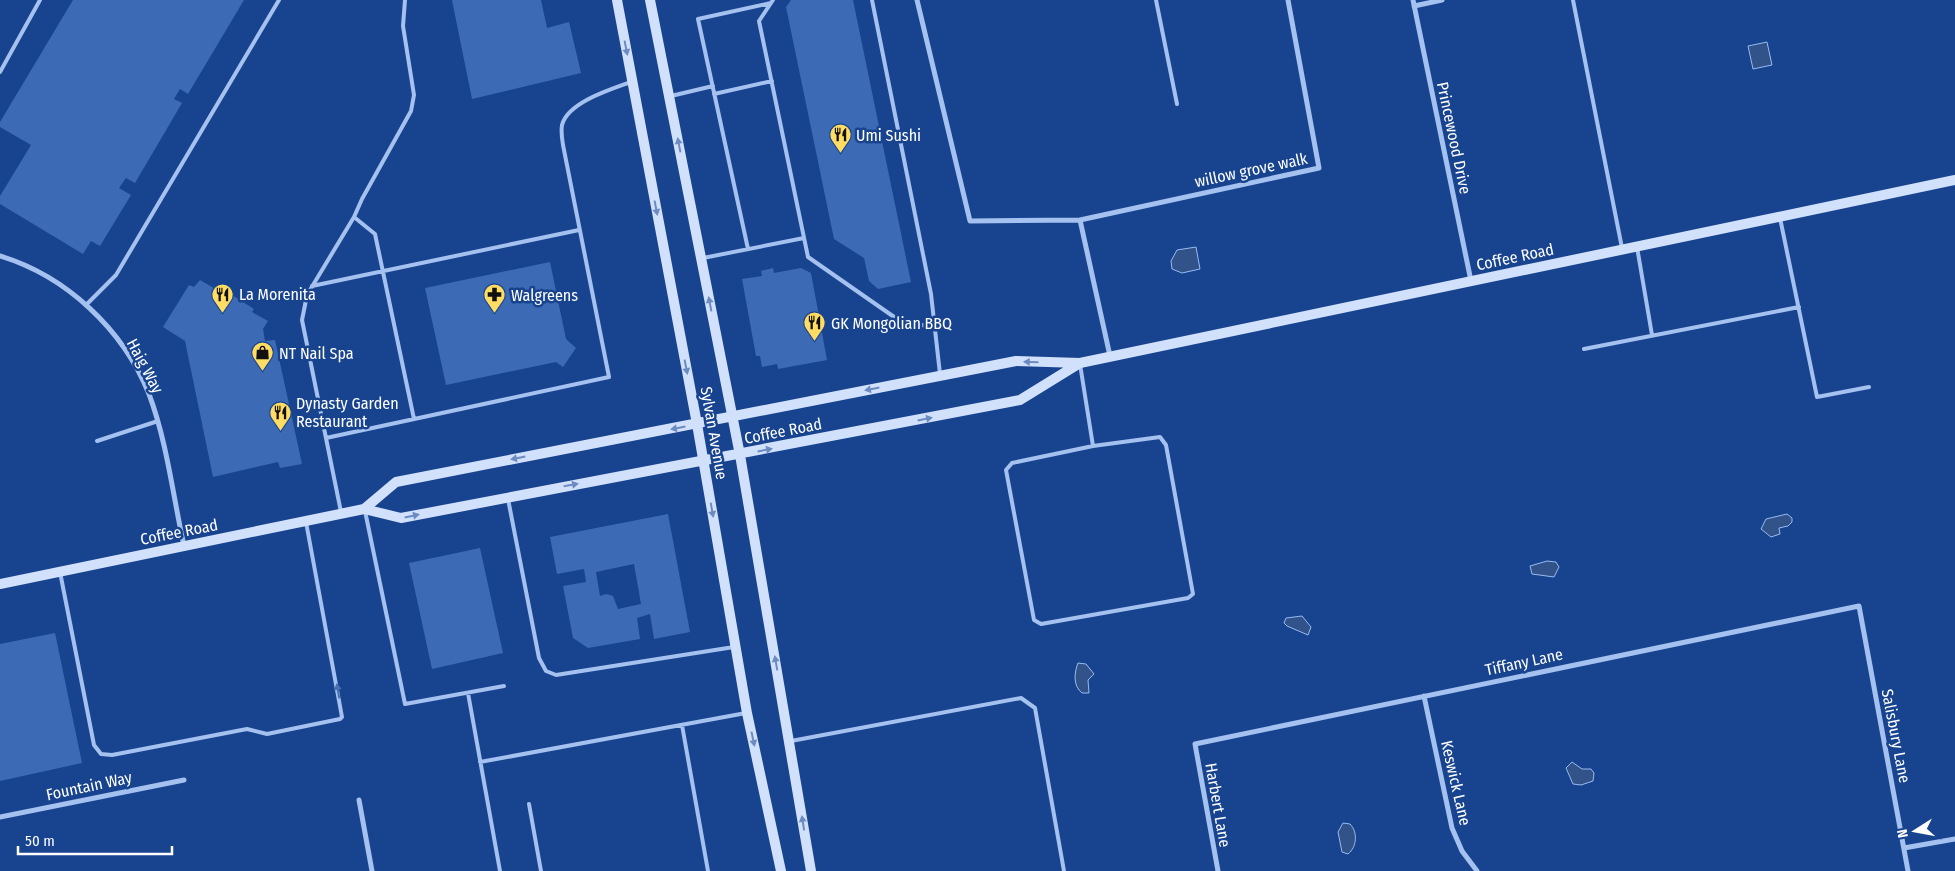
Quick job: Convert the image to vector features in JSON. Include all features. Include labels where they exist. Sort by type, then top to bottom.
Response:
[{"type":"main road","name":"Sylvan Avenue","points":[[617,0],[704,462],[747,713],[780,871]]},
{"type":"main road","name":"Sylvan Avenue","points":[[650,0],[740,455],[811,871]]},
{"type":"main road","name":"Coffee Road","points":[[364,509],[396,482],[1016,361],[1080,363],[1955,180]]},
{"type":"main road","name":"Coffee Road","points":[[0,584],[364,509],[401,518],[507,496],[704,462],[1020,400],[1080,363]]},
{"type":"street","name":"willow grove walk","points":[[917,0],[970,221],[1080,220],[1318,168],[1288,0]]},
{"type":"street","points":[[1413,3],[1442,0]]},
{"type":"street","name":"Princewood Drive","points":[[1413,3],[1472,282]]},
{"type":"street","points":[[1080,220],[1110,356]]},
{"type":"street","name":"Haig Way","points":[[0,256],[34,269],[62,286],[86,305],[114,335],[133,363],[148,393],[158,421],[184,547]]},
{"type":"street","name":"Tiffany Lane","points":[[1194,744],[1859,606]]},
{"type":"street","name":"Salisbury Lane","points":[[1859,606],[1908,871]]},
{"type":"street","name":"Keswick Lane","points":[[1424,696],[1452,828],[1462,851],[1477,871]]},
{"type":"street","name":"Harbert Lane","points":[[1194,744],[1218,871]]},
{"type":"street","name":"Fountain Way","points":[[0,817],[184,780]]},
{"type":"street","points":[[359,800],[372,871]]},
{"type":"street","points":[[1904,848],[1955,839]]},
{"type":"lane","points":[[0,72],[40,0]]},
{"type":"lane","points":[[86,305],[116,275],[279,0]]},
{"type":"lane","points":[[341,514],[302,320],[307,295],[354,217],[362,198],[411,111],[414,95],[404,26],[405,0]]},
{"type":"lane","points":[[872,0],[931,294],[940,376]]},
{"type":"lane","points":[[1156,0],[1177,104]]},
{"type":"lane","points":[[1573,0],[1622,250]]},
{"type":"lane","points":[[772,1],[759,21],[808,257],[897,319],[935,328]]},
{"type":"lane","points":[[748,249],[698,19],[772,1]]},
{"type":"lane","points":[[714,94],[772,81]]},
{"type":"lane","points":[[326,438],[609,377],[562,145],[562,125],[570,112],[596,95],[632,82]]},
{"type":"lane","points":[[669,96],[713,86]]},
{"type":"lane","points":[[354,217],[375,234],[414,419]]},
{"type":"lane","points":[[1780,217],[1817,398],[1869,387]]},
{"type":"lane","points":[[312,286],[580,230]]},
{"type":"lane","points":[[701,259],[804,238]]},
{"type":"lane","points":[[1637,247],[1652,336]]},
{"type":"lane","points":[[1584,349],[1799,307]]},
{"type":"lane","points":[[1080,363],[1093,446]]},
{"type":"lane","points":[[97,441],[158,421]]},
{"type":"lane","points":[[1160,437],[1166,445],[1193,594],[1188,598],[1041,624],[1034,620],[1006,470],[1012,463],[1093,446],[1160,437]]},
{"type":"lane","points":[[507,496],[539,658],[546,671],[556,676],[736,647]]},
{"type":"lane","points":[[364,509],[405,704],[504,686]]},
{"type":"lane","points":[[60,572],[94,744],[101,754],[112,755],[246,729],[267,734],[340,719],[342,717],[306,522]]},
{"type":"lane","points":[[468,693],[500,871]]},
{"type":"lane","points":[[790,742],[1020,698],[1035,708],[1064,871]]},
{"type":"lane","points":[[480,762],[747,713]]},
{"type":"lane","points":[[682,725],[708,871]]},
{"type":"lane","points":[[529,804],[541,871]]},
{"type":"water","points":[[1767,42],[1772,65],[1753,69],[1748,46]]},
{"type":"water","points":[[1196,247],[1200,269],[1182,273],[1172,269],[1171,261],[1177,250]]},
{"type":"water","points":[[1787,514],[1792,518],[1792,522],[1788,526],[1779,528],[1780,534],[1771,537],[1761,529],[1766,519]]},
{"type":"water","points":[[1547,561],[1556,562],[1559,567],[1554,577],[1532,574],[1530,566]]},
{"type":"water","points":[[1302,616],[1311,627],[1308,635],[1284,623],[1286,618]]},
{"type":"water","points":[[1078,663],[1086,664],[1094,674],[1088,680],[1089,693],[1082,693],[1077,687],[1075,675]]},
{"type":"water","points":[[1572,762],[1582,769],[1591,769],[1594,773],[1593,781],[1581,785],[1573,784],[1566,768]]},
{"type":"water","points":[[1343,823],[1350,824],[1353,827],[1355,835],[1355,844],[1348,854],[1342,852],[1338,832]]},
{"type":"building","points":[[73,0],[244,0],[188,94],[180,89],[174,99],[182,103],[135,183],[126,178],[119,188],[131,195],[100,246],[91,241],[83,254],[0,204],[0,196],[31,145],[0,127],[0,122]]},
{"type":"building","points":[[452,0],[541,0],[547,28],[569,22],[581,73],[472,99]]},
{"type":"building","points":[[791,0],[853,0],[911,282],[878,289],[869,281],[864,258],[834,239],[786,7]]},
{"type":"building","name":"Walgreens","points":[[550,262],[566,339],[576,348],[563,367],[556,362],[446,385],[425,288]]},
{"type":"building","points":[[773,268],[774,273],[801,268],[811,273],[827,360],[778,369],[777,364],[762,367],[760,356],[756,356],[742,279],[762,276],[761,271]]},
{"type":"building","points":[[200,280],[231,298],[232,295],[254,309],[252,312],[268,321],[263,329],[265,341],[275,340],[302,464],[280,468],[278,462],[213,477],[185,341],[163,327],[189,285],[194,287]]},
{"type":"building","points":[[668,514],[690,632],[654,639],[650,614],[637,618],[640,639],[588,648],[573,638],[563,586],[586,582],[584,569],[557,574],[550,537]],"holes":[[[634,564],[641,604],[618,609],[613,596],[606,594],[600,596],[596,572]]]},
{"type":"building","points":[[480,548],[503,653],[432,669],[409,563]]},
{"type":"building","points":[[55,633],[82,763],[0,781],[0,644]]},
{"type":"place","name":"Umi Sushi","points":[[840,154]]},
{"type":"place","name":"La Morenita","points":[[223,313]]},
{"type":"place","name":"Walgreens","points":[[495,314]]},
{"type":"place","name":"GK Mongolian BBQ","points":[[815,342]]},
{"type":"place","name":"NT Nail Spa","points":[[263,372]]},
{"type":"place","name":"Dynasty Garden Restaurant","points":[[280,431]]}]
